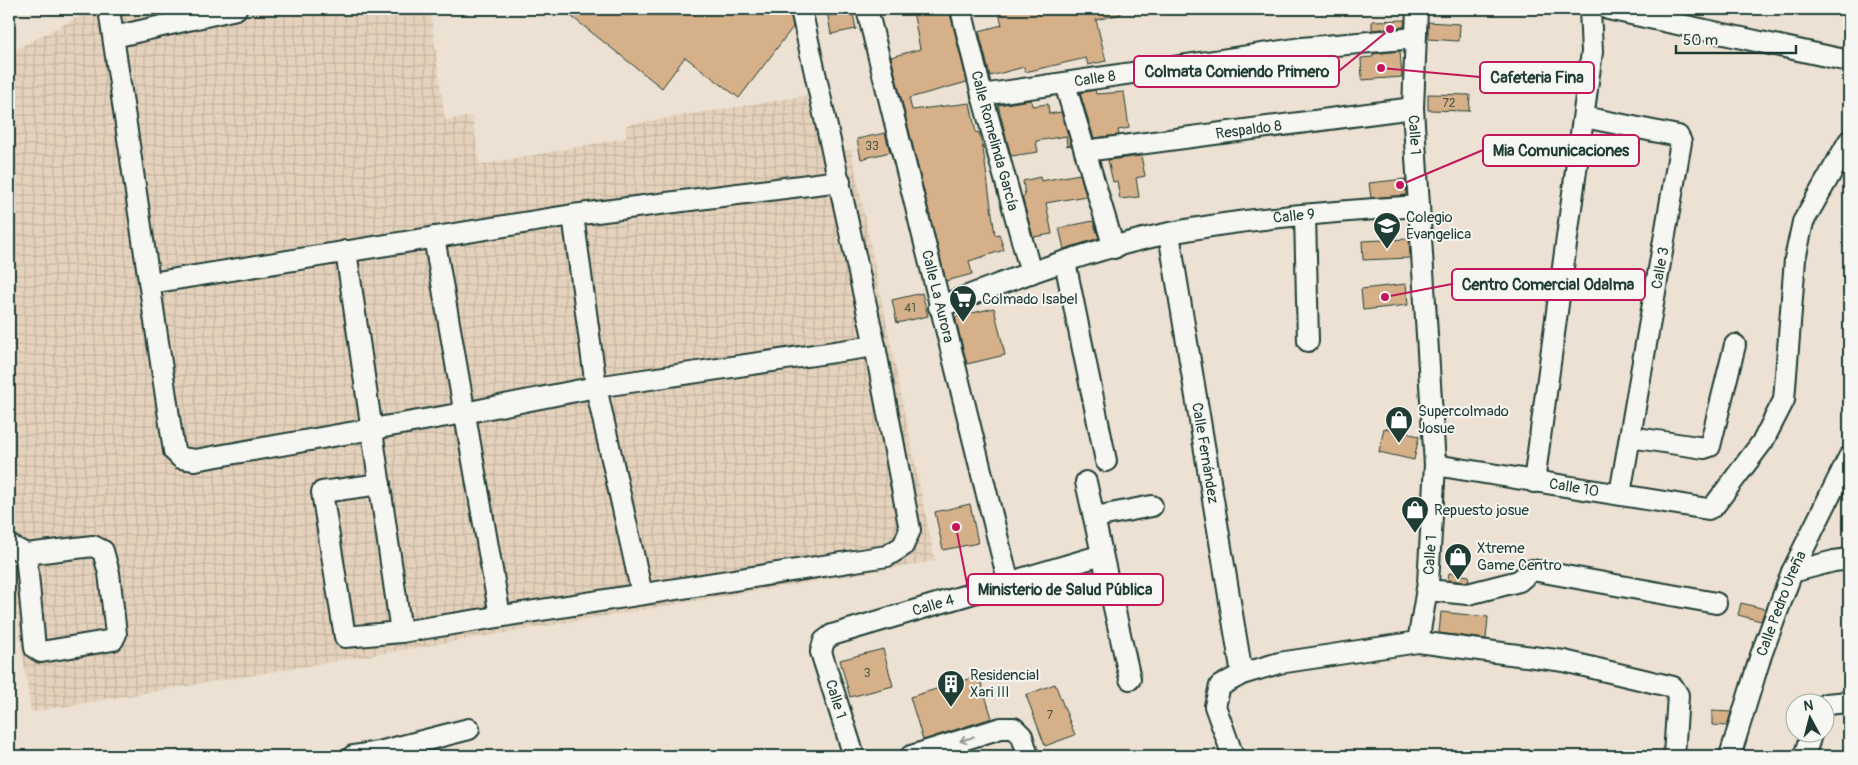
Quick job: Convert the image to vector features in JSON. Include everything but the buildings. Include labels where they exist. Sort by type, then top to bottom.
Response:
[{"type":"street","points":[[110,9],[174,452],[181,458],[195,460],[464,413],[596,387],[875,346]]},
{"type":"street","points":[[114,37],[236,9]]},
{"type":"street","points":[[380,484],[322,492],[345,637],[401,632],[887,556],[903,546],[910,530],[875,346],[801,9]]},
{"type":"street","name":"Calle La Aurora","points":[[868,9],[939,307],[1009,584]]},
{"type":"street","name":"Calle Romelinda García","points":[[961,9],[982,96],[1031,273]]},
{"type":"street","name":"Calle 1","points":[[1417,9],[1413,108],[1435,465],[1427,590],[1418,642]]},
{"type":"street","points":[[1534,482],[1592,52],[1590,9]]},
{"type":"street","points":[[1608,9],[1849,61]]},
{"type":"street","name":"Calle 8","points":[[982,96],[1302,48],[1415,38]]},
{"type":"street","points":[[939,307],[1031,273],[1114,248],[1065,84]]},
{"type":"street","name":"Respaldo 8","points":[[1085,151],[1413,108]]},
{"type":"street","name":"Calle 3","points":[[1584,117],[1678,136],[1681,142],[1620,494]]},
{"type":"street","name":"Calle 10","points":[[1435,465],[1708,509],[1714,506],[1763,441],[1784,400],[1795,259],[1802,222],[1849,141]]},
{"type":"street","points":[[151,283],[573,215],[840,181]]},
{"type":"street","name":"Calle 9","points":[[1114,248],[1169,234],[1225,224],[1305,215],[1419,206]]},
{"type":"street","points":[[573,215],[596,387],[642,594]]},
{"type":"street","points":[[1305,215],[1308,341]]},
{"type":"street","name":"Calle Fernández","points":[[1169,234],[1242,674]]},
{"type":"street","points":[[434,237],[500,616]]},
{"type":"street","points":[[346,251],[401,632]]},
{"type":"street","points":[[1065,262],[1106,461]]},
{"type":"street","points":[[1630,437],[1704,448],[1710,446],[1735,346]]},
{"type":"street","name":"Calle Pedro Ureña","points":[[1730,756],[1761,655],[1792,572],[1844,475],[1849,457]]},
{"type":"street","points":[[1086,482],[1130,679]]},
{"type":"street","points":[[1095,517],[1152,506]]},
{"type":"street","points":[[93,546],[103,551],[109,573],[116,634],[113,640],[41,652],[35,648],[18,550],[93,546]]},
{"type":"street","name":"Calle 4","points":[[824,641],[832,635],[1102,555]]},
{"type":"street","points":[[1792,572],[1849,559]]},
{"type":"street","points":[[1427,590],[1468,594],[1519,581],[1532,570],[1716,604]]},
{"type":"street","name":"Calle 1","points":[[824,641],[821,652],[854,756]]},
{"type":"street","points":[[1233,756],[1215,706],[1220,686],[1242,674],[1289,662],[1418,642],[1564,661],[1673,687],[1678,695],[1674,756]]},
{"type":"street","points":[[1836,703],[1849,702]]},
{"type":"street","points":[[911,756],[1001,728],[1014,728],[1022,736],[1028,756]]},
{"type":"street","points":[[353,756],[395,754],[469,729]]},
{"type":"street","points":[[1804,756],[1809,742]]},
{"type":"path","points":[[1849,240],[1845,260],[1849,268]]},
{"type":"shaded area","points":[[93,9],[430,9],[445,120],[472,116],[480,165],[626,138],[626,125],[816,94],[827,153],[851,149],[935,561],[31,712],[9,559],[9,53]]},
{"type":"place","name":"Colmata Comiendo Primero","points":[[1390,29]]},
{"type":"place","name":"Cafeteria Fina","points":[[1381,68]]},
{"type":"place","name":"Mia Comunicaciones","points":[[1400,185]]},
{"type":"place","name":"Colegio Evangelica","points":[[1387,250]]},
{"type":"place","name":"Centro Comercial Odalma","points":[[1385,297]]},
{"type":"place","name":"Colmado Isabel","points":[[963,323]]},
{"type":"place","name":"Supercolmado Josue","points":[[1399,444]]},
{"type":"place","name":"Ministerio de Salud Pública","points":[[956,527]]},
{"type":"place","name":"Repuesto josue","points":[[1415,534]]},
{"type":"place","name":"Xtreme Game Centro","points":[[1458,581]]},
{"type":"place","name":"Residencial Xari III","points":[[951,708]]}]
